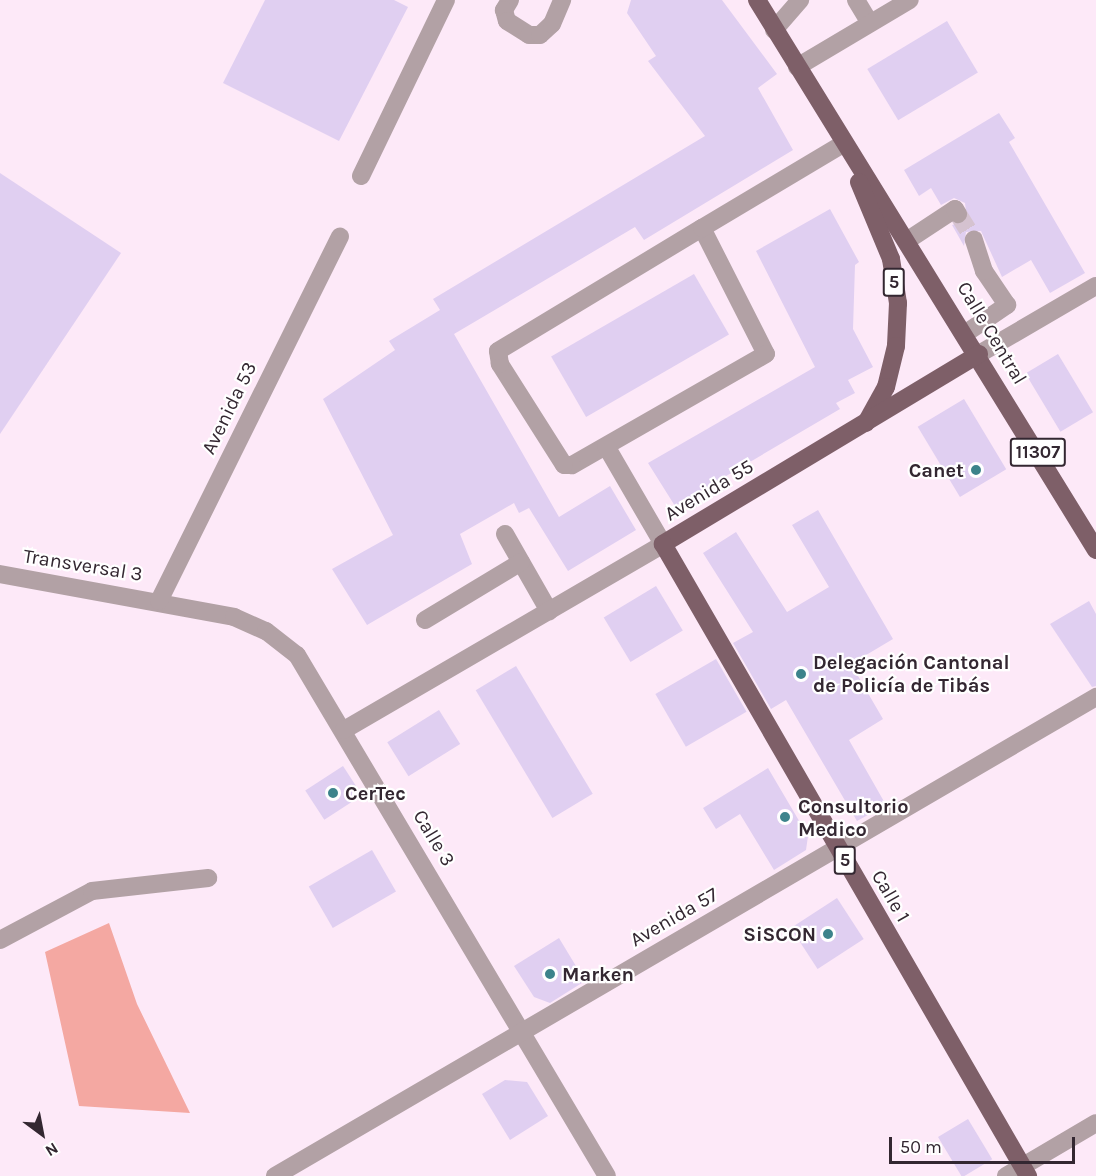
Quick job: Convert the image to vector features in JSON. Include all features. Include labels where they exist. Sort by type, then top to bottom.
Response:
[{"type":"main road","name":"Calle Central","points":[[758,0],[843,144],[908,240],[966,333],[1096,550]]},
{"type":"main road","name":"Calle Central","points":[[843,144],[891,259],[898,303],[896,346],[886,387],[866,423]]},
{"type":"main road","name":"Avenida 55","points":[[663,544],[979,354]]},
{"type":"main road","name":"Calle 1","points":[[663,544],[1025,1171]]},
{"type":"street","points":[[361,176],[446,0]]},
{"type":"street","points":[[510,0],[504,9],[507,21],[529,35],[540,35],[552,24],[562,0]]},
{"type":"street","points":[[774,30],[800,0]]},
{"type":"street","points":[[856,0],[870,23]]},
{"type":"street","points":[[796,67],[910,0]]},
{"type":"street","points":[[702,228],[766,354],[572,465],[559,462],[500,364],[498,351],[702,228],[843,144]]},
{"type":"street","points":[[908,240],[955,209],[958,214]]},
{"type":"street","name":"Avenida 53","points":[[159,601],[340,236]]},
{"type":"street","points":[[966,333],[1008,305],[984,271],[974,240]]},
{"type":"street","name":"Avenida 55","points":[[979,354],[1096,286]]},
{"type":"street","points":[[606,446],[663,544]]},
{"type":"street","points":[[505,534],[549,610]]},
{"type":"street","name":"Avenida 55","points":[[344,730],[663,544]]},
{"type":"street","points":[[425,620],[521,562]]},
{"type":"street","name":"Transversal 3","points":[[0,574],[159,601]]},
{"type":"street","name":"Calle 3","points":[[159,601],[234,617],[266,631],[297,655],[344,730],[607,1176]]},
{"type":"street","name":"Avenida 57","points":[[275,1176],[1096,697]]},
{"type":"street","points":[[0,940],[92,891],[208,878]]},
{"type":"street","points":[[1006,1176],[1025,1171],[1096,1123]]},
{"type":"shaded area","points":[[109,923],[137,1004],[190,1113],[79,1106],[45,952]]},
{"type":"building","points":[[265,0],[394,0],[408,7],[339,141],[223,83]]},
{"type":"building","points":[[631,0],[722,0],[777,74],[758,88],[793,150],[644,240],[635,227],[454,334],[559,517],[610,486],[636,530],[568,571],[529,508],[519,513],[514,503],[460,534],[472,564],[367,625],[332,569],[393,535],[323,399],[395,350],[389,341],[440,310],[433,299],[705,136],[648,61],[656,56],[627,13]]},
{"type":"building","points":[[947,21],[978,72],[898,120],[867,69]]},
{"type":"building","points":[[999,113],[1015,138],[1009,142],[1085,273],[1050,293],[1031,260],[1002,277],[981,231],[966,232],[964,246],[952,225],[967,220],[965,203],[954,198],[941,205],[931,188],[919,196],[904,170]]},
{"type":"building","points":[[0,173],[121,253],[0,434]]},
{"type":"building","points":[[830,209],[859,262],[855,265],[853,329],[873,367],[848,380],[855,393],[836,403],[840,409],[675,506],[648,463],[815,367],[756,251]]},
{"type":"building","points":[[694,274],[729,335],[586,417],[551,357]]},
{"type":"building","points":[[1058,354],[1093,412],[1060,432],[1025,374]]},
{"type":"building","points":[[964,399],[1006,469],[960,497],[918,427]]},
{"type":"building","points":[[818,510],[893,639],[851,664],[883,719],[849,740],[886,805],[857,821],[786,700],[771,709],[733,643],[753,632],[703,553],[736,532],[787,612],[829,587],[792,525]]},
{"type":"building","points":[[656,586],[683,631],[630,662],[604,617]]},
{"type":"building","points":[[1089,601],[1096,614],[1096,686],[1092,687],[1050,624]]},
{"type":"building","points":[[716,659],[747,712],[686,747],[655,694]]},
{"type":"building","points":[[516,666],[593,794],[552,818],[476,690]]},
{"type":"building","points":[[439,710],[460,744],[408,776],[387,742]]},
{"type":"building","name":"CerTec","points":[[343,766],[362,795],[324,820],[305,791]]},
{"type":"building","points":[[768,768],[808,836],[806,850],[774,870],[740,814],[716,829],[703,808]]},
{"type":"building","points":[[372,850],[396,892],[333,928],[309,886]]},
{"type":"building","name":"SiSCON","points":[[837,898],[864,939],[818,969],[791,928]]},
{"type":"building","name":"Marken","points":[[559,938],[585,981],[550,1003],[534,997],[514,966]]},
{"type":"building","points":[[505,1080],[527,1082],[548,1116],[510,1140],[482,1094]]},
{"type":"building","points":[[968,1119],[992,1159],[961,1176],[938,1137]]},
{"type":"tunnel","points":[[958,214],[974,240]]},
{"type":"place","name":"Canet","points":[[976,470]]},
{"type":"place","name":"Delegación Cantonal de Policía de Tibás","points":[[801,674]]},
{"type":"place","name":"CerTec","points":[[333,793]]},
{"type":"place","name":"Consultorio Medico","points":[[785,817]]},
{"type":"place","name":"SiSCON","points":[[828,934]]},
{"type":"place","name":"Marken","points":[[550,974]]}]
